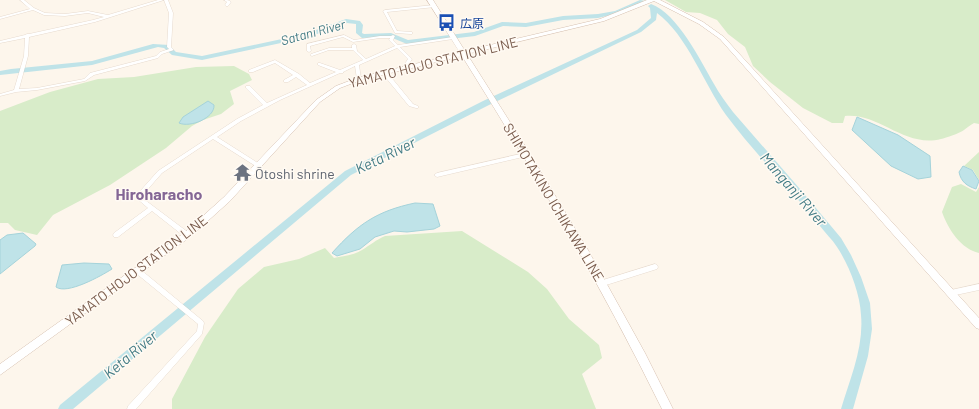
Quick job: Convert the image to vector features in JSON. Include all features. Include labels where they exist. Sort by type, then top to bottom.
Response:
[{"type":"main road","name":"SHIMOTAKINO ICHIKAWA LINE","points":[[430,0],[603,283],[634,340],[668,409]]},
{"type":"main road","points":[[656,0],[701,23],[722,38],[979,326]]},
{"type":"main road","name":"YAMATO HOJO STATION LINE","points":[[0,370],[138,272],[187,235],[228,199],[328,93],[338,87],[359,78],[602,20],[650,1]]},
{"type":"street","points":[[22,0],[33,9],[44,14],[65,15],[88,12],[107,16]]},
{"type":"street","points":[[0,42],[107,16],[162,0]]},
{"type":"street","points":[[0,95],[85,80],[92,74],[157,58],[161,53],[172,50],[169,47],[171,13],[166,0]]},
{"type":"street","points":[[226,0],[229,2],[227,5]]},
{"type":"street","points":[[396,32],[385,11],[434,6]]},
{"type":"street","points":[[0,18],[33,9]]},
{"type":"street","points":[[396,32],[411,33]]},
{"type":"street","points":[[391,38],[396,32]]},
{"type":"street","points":[[16,91],[26,56],[27,35]]},
{"type":"street","points":[[309,51],[308,46],[333,37],[344,36],[353,41],[380,37],[391,38]]},
{"type":"street","points":[[187,235],[165,216],[151,208],[138,197],[160,172],[213,137],[266,105],[309,84],[341,72],[398,46],[453,37]]},
{"type":"street","points":[[391,38],[391,40],[410,59],[404,68]]},
{"type":"street","points":[[353,41],[354,49],[365,60]]},
{"type":"street","points":[[312,55],[329,49],[354,49]]},
{"type":"street","points":[[251,71],[275,61],[309,84]]},
{"type":"street","points":[[318,64],[341,72]]},
{"type":"street","points":[[358,64],[359,78]]},
{"type":"street","points":[[384,72],[411,105],[416,107]]},
{"type":"street","points":[[286,80],[297,75]]},
{"type":"street","points":[[248,87],[266,105]]},
{"type":"street","points":[[213,137],[259,166]]},
{"type":"street","points":[[437,175],[525,155]]},
{"type":"street","points":[[116,234],[151,208]]},
{"type":"street","points":[[603,283],[655,267]]},
{"type":"street","points":[[131,409],[200,332],[201,323],[138,272]]},
{"type":"street","points":[[951,293],[979,287]]},
{"type":"green space","points":[[665,0],[979,0],[979,124],[974,123],[962,131],[946,138],[928,140],[915,139],[858,116],[845,116],[843,123],[832,123],[803,108],[770,82],[753,66],[745,47],[728,34],[717,20],[700,13],[686,12]]},
{"type":"green space","points":[[234,66],[249,74],[252,80],[230,91],[234,104],[221,114],[203,120],[192,126],[166,148],[110,185],[53,215],[37,235],[15,230],[8,223],[0,223],[0,111],[50,92],[98,79],[134,77],[196,67]]},
{"type":"green space","points":[[979,152],[979,180],[973,170],[964,166]]},
{"type":"green space","points":[[961,184],[976,192],[979,187],[979,253],[972,251],[961,243],[948,225],[942,212],[952,187]]},
{"type":"green space","points":[[462,231],[528,272],[547,289],[569,319],[599,345],[602,358],[582,374],[596,409],[172,409],[172,399],[205,337],[238,289],[264,267],[299,259],[325,248],[334,258],[352,254],[359,252],[385,236]]},
{"type":"water","points":[[208,101],[214,105],[213,110],[206,118],[195,123],[179,123],[183,117]]},
{"type":"water","points":[[857,117],[898,135],[930,156],[931,177],[918,179],[891,166],[852,130]]},
{"type":"water","points":[[963,166],[972,170],[979,181],[976,189],[967,185],[961,178],[959,172]]},
{"type":"water","points":[[415,203],[433,204],[440,226],[434,229],[407,232],[394,231],[375,237],[360,249],[337,256],[332,253],[351,234],[369,220],[390,210]]},
{"type":"water","points":[[23,233],[36,244],[35,246],[0,274],[0,240],[7,235]]},
{"type":"water","points":[[84,263],[109,264],[112,269],[76,287],[61,289],[56,287],[62,265]]},
{"type":"waterway","name":"Satani River","points":[[0,73],[92,63],[158,45],[167,46],[174,54],[202,58],[307,36],[346,21],[358,22],[360,25],[359,33],[362,36],[391,35],[407,42],[475,34],[502,24],[526,25],[563,18],[598,16],[617,12],[643,1]]},
{"type":"waterway","name":"Keta River","points":[[64,409],[348,173],[486,103],[639,31],[654,19],[653,7]]},
{"type":"waterway","name":"Manganji River","points":[[653,7],[663,14],[673,24],[689,47],[718,97],[730,114],[811,207],[843,248],[854,270],[865,303],[867,329],[862,356],[847,409]]},
{"type":"place","name":"広原","points":[[447,23]]},
{"type":"place","name":"Ōtoshi shrine","points":[[242,173]]},
{"type":"district","name":"Hiroharacho","points":[[159,193]]}]
